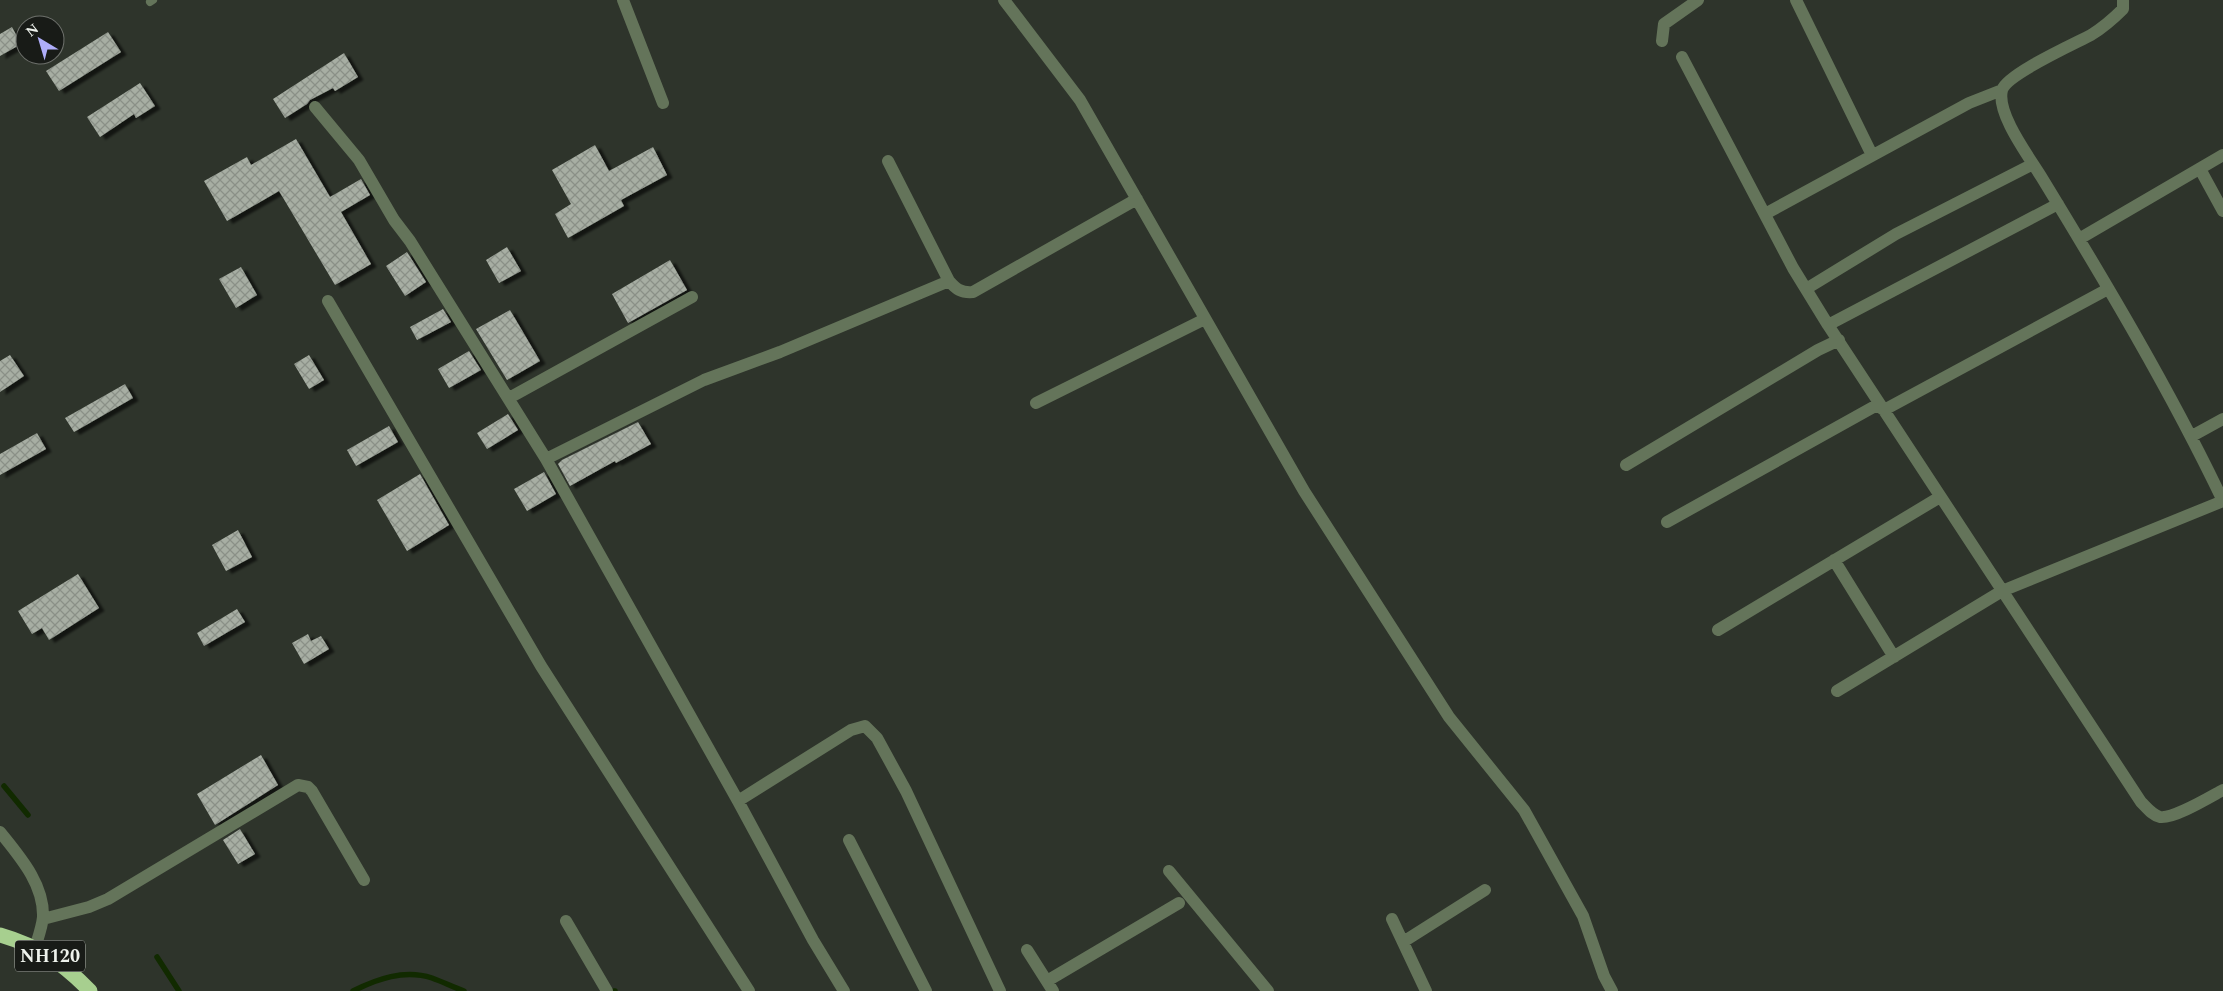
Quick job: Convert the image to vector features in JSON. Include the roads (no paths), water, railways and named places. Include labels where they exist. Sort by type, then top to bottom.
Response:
[{"type":"highway","name":"NH120","points":[[0,935],[35,948],[56,959],[90,991]]},
{"type":"street","points":[[624,0],[663,103]]},
{"type":"street","points":[[1004,0],[1080,100],[1304,491],[1449,717],[1524,810],[1583,916],[1604,976],[1612,991]]},
{"type":"street","points":[[1662,41],[1664,24],[1698,0]]},
{"type":"street","points":[[1796,0],[1872,155]]},
{"type":"street","points":[[1765,214],[1968,103],[2002,90],[2020,72],[2111,22],[2123,9],[2123,0]]},
{"type":"street","points":[[1682,57],[1765,214],[1828,325],[2141,802],[2152,813],[2162,817],[2172,815],[2223,790]]},
{"type":"street","points":[[1837,691],[2002,591],[2223,501],[2192,436],[2007,118],[2003,106],[2002,90]]},
{"type":"street","points":[[315,107],[359,160],[394,220],[410,241],[546,459],[738,801],[813,940],[844,991]]},
{"type":"street","points":[[2079,239],[2223,155]]},
{"type":"street","points":[[888,161],[949,280],[960,291],[973,292],[1137,199]]},
{"type":"street","points":[[1806,289],[1896,234],[2033,164]]},
{"type":"street","points":[[2200,169],[2223,211]]},
{"type":"street","points":[[1828,325],[2058,204]]},
{"type":"street","points":[[546,459],[704,380],[780,352],[949,280]]},
{"type":"street","points":[[1884,410],[2108,289]]},
{"type":"street","points":[[509,398],[692,297]]},
{"type":"street","points":[[328,301],[542,666],[749,991]]},
{"type":"street","points":[[1036,403],[1205,319]]},
{"type":"street","points":[[1626,465],[1818,350],[1838,340]]},
{"type":"street","points":[[1667,522],[1877,406],[1884,410]]},
{"type":"street","points":[[2192,436],[2223,419]]},
{"type":"street","points":[[1718,630],[1940,497]]},
{"type":"street","points":[[1834,560],[1894,657]]},
{"type":"street","points":[[738,801],[851,730],[859,726],[865,726],[877,738],[906,791],[1000,991]]},
{"type":"street","points":[[43,919],[89,907],[108,899],[298,785],[303,785],[312,791],[364,880]]},
{"type":"street","points":[[0,832],[32,874],[41,896],[43,919],[35,948]]},
{"type":"street","points":[[849,840],[926,991]]},
{"type":"street","points":[[1169,871],[1268,991]]},
{"type":"street","points":[[1403,942],[1485,890]]},
{"type":"street","points":[[1027,950],[1050,986],[1179,903]]},
{"type":"street","points":[[1392,918],[1421,989]]},
{"type":"street","points":[[566,921],[607,991]]},
{"type":"waterway","points":[[4,786],[28,815]]},
{"type":"waterway","points":[[157,957],[179,991]]},
{"type":"waterway","points":[[353,991],[381,979],[401,975],[422,975],[464,991]]}]
